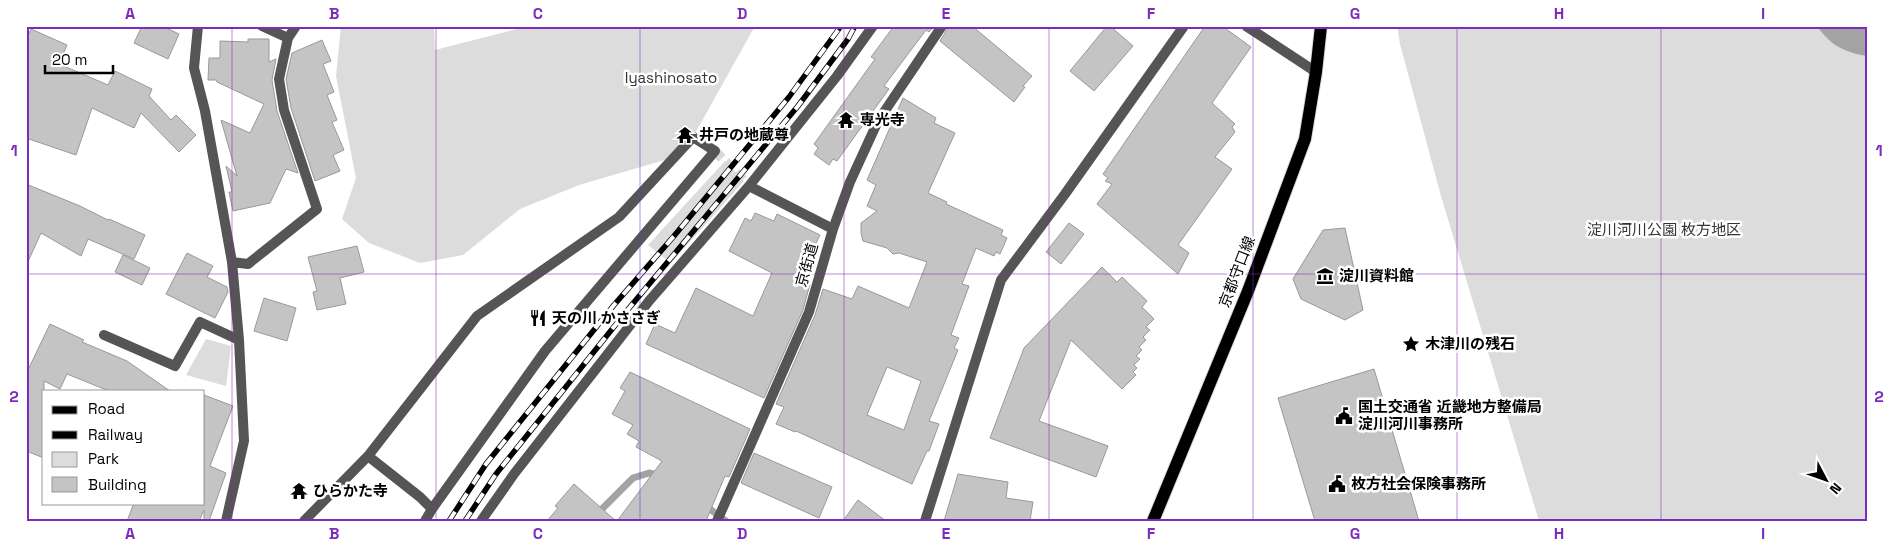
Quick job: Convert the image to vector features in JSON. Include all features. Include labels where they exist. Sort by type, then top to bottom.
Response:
[{"type":"main road","name":"京都守口線","points":[[1153,521],[1248,291],[1305,139],[1321,26]]},
{"type":"street","points":[[198,26],[194,68],[205,110],[232,262],[239,340],[244,441],[226,521]]},
{"type":"street","points":[[262,26],[288,38]]},
{"type":"street","points":[[232,262],[248,264],[317,210],[284,110],[279,78],[288,38],[296,26]]},
{"type":"street","points":[[481,521],[514,474],[649,301],[749,186],[837,76],[873,26]]},
{"type":"street","name":"京街道","points":[[717,521],[809,312],[833,228],[850,182],[878,121],[942,26]]},
{"type":"street","points":[[925,521],[1001,280],[1184,26]]},
{"type":"street","points":[[1246,26],[1316,72]]},
{"type":"street","points":[[304,521],[368,456],[477,316],[619,217],[693,137],[715,152],[546,351],[425,521]]},
{"type":"street","points":[[749,186],[833,228]]},
{"type":"street","points":[[104,335],[175,366],[200,322],[239,340]]},
{"type":"street","points":[[368,456],[420,497],[432,509]]},
{"type":"green space","name":"Iyashinosato","points":[[341,26],[434,26],[435,50],[529,26],[755,26],[693,137],[675,157],[579,185],[520,209],[463,255],[420,263],[369,243],[342,219],[356,178],[336,76]]},
{"type":"green space","name":"淀川河川公園 枚方地区","points":[[1397,26],[1867,26],[1867,521],[1539,521],[1441,196],[1400,44]]},
{"type":"green space","points":[[725,161],[744,181],[671,263],[648,245]]},
{"type":"green space","points":[[206,339],[231,346],[226,386],[186,375]]},
{"type":"shaded area","points":[[1817,26],[1867,26],[1867,56],[1839,47],[1827,39]]},
{"type":"building","points":[[142,26],[162,26],[179,34],[168,59],[134,43]]},
{"type":"building","points":[[894,26],[934,26],[929,32],[926,30],[884,86],[889,89],[837,161],[833,159],[829,165],[814,154],[818,148],[814,144],[875,59],[871,57]]},
{"type":"building","points":[[949,26],[972,26],[1032,76],[1023,86],[1025,87],[1014,102],[940,41]]},
{"type":"building","points":[[1107,26],[1110,26],[1133,46],[1094,91],[1070,71]]},
{"type":"building","points":[[1205,26],[1222,26],[1251,47],[1212,103],[1235,124],[1232,127],[1235,132],[1215,157],[1232,169],[1178,245],[1189,253],[1178,274],[1097,204],[1112,184],[1105,181],[1108,178],[1103,174]]},
{"type":"building","points":[[31,29],[67,45],[59,64],[108,85],[115,71],[152,89],[149,96],[171,120],[176,115],[196,135],[179,152],[141,113],[134,128],[92,108],[76,155],[26,138],[26,40]]},
{"type":"building","points":[[248,39],[269,39],[269,62],[276,59],[272,80],[277,111],[298,173],[286,169],[270,203],[233,211],[229,192],[232,192],[226,166],[237,176],[221,120],[250,133],[264,104],[216,80],[208,80],[209,58],[220,58],[220,41],[248,42]]},
{"type":"building","points":[[322,40],[331,61],[323,64],[334,92],[327,95],[337,120],[332,122],[344,150],[333,155],[340,171],[315,181],[291,108],[286,79],[292,53]]},
{"type":"building","points":[[903,98],[936,118],[934,123],[955,133],[928,193],[947,202],[946,204],[1003,230],[1001,235],[1007,238],[1000,254],[996,252],[994,256],[976,248],[962,284],[969,286],[951,335],[959,338],[954,348],[958,350],[929,421],[939,424],[929,451],[927,451],[912,484],[796,431],[776,424],[784,407],[776,404],[815,315],[823,289],[852,299],[858,286],[909,308],[927,262],[899,253],[893,254],[887,248],[863,241],[861,223],[877,211],[867,206],[876,185],[867,180]],"holes":[[[887,367],[921,381],[904,430],[867,415]]]},
{"type":"building","points":[[26,184],[145,235],[134,259],[88,239],[81,256],[41,233],[26,266]]},
{"type":"building","points":[[755,213],[774,221],[777,214],[820,235],[802,272],[807,274],[804,282],[810,284],[803,310],[764,398],[646,344],[655,324],[675,333],[696,288],[753,316],[772,273],[729,251],[745,218],[751,221]]},
{"type":"building","points":[[1069,223],[1084,234],[1061,264],[1046,252]]},
{"type":"building","name":"淀川資料館","points":[[1345,228],[1363,310],[1345,320],[1301,299],[1293,279],[1323,230]]},
{"type":"building","points":[[357,246],[364,272],[340,278],[346,304],[317,310],[313,292],[317,291],[308,257]]},
{"type":"building","points":[[187,253],[213,266],[207,277],[227,287],[228,292],[215,318],[166,294]]},
{"type":"building","points":[[123,255],[150,268],[142,285],[115,272]]},
{"type":"building","points":[[1102,267],[1117,282],[1122,277],[1147,301],[1142,307],[1154,319],[1146,327],[1150,330],[1143,337],[1146,340],[1139,347],[1142,350],[1136,356],[1140,359],[1134,365],[1137,368],[1133,372],[1136,375],[1122,389],[1071,340],[1039,421],[1108,446],[1096,477],[990,438],[1024,348]]},
{"type":"building","points":[[264,298],[296,308],[287,341],[254,331]]},
{"type":"building","points":[[50,324],[84,340],[82,342],[127,361],[169,390],[107,390],[67,374],[60,389],[44,381],[44,390],[42,390],[42,457],[26,451],[26,374]]},
{"type":"building","points":[[1374,369],[1419,521],[1315,521],[1278,398]]},
{"type":"building","points":[[630,372],[750,429],[729,477],[725,476],[706,521],[617,521],[662,461],[636,447],[639,441],[627,434],[633,425],[612,414],[625,391],[620,388]]},
{"type":"building","points":[[205,395],[233,406],[210,466],[226,473],[209,521],[204,521],[204,510],[199,521],[127,521],[134,504],[205,504]]},
{"type":"building","points":[[754,453],[832,487],[819,518],[741,483]]},
{"type":"building","points":[[958,474],[1008,482],[1006,498],[1033,502],[1030,521],[944,521]]},
{"type":"building","points":[[574,484],[616,521],[547,521],[558,508],[555,506]]},
{"type":"building","points":[[858,500],[886,521],[843,521]]},
{"type":"waterway","points":[[596,515],[633,478],[649,473],[661,476]]},
{"type":"waterway","points":[[703,504],[726,521]]},
{"type":"tunnel","points":[[715,151],[749,186]]},
{"type":"railway","points":[[449,521],[486,464],[614,305],[789,97],[841,26]]},
{"type":"railway","points":[[465,521],[496,474],[625,313],[798,106],[848,39],[855,26]]},
{"type":"place","name":"専光寺","points":[[846,120]]},
{"type":"place","name":"井戸の地蔵尊","points":[[685,135]]},
{"type":"place","name":"淀川資料館","points":[[1325,276]]},
{"type":"place","name":"天の川 かささぎ","points":[[538,318]]},
{"type":"place","name":"木津川の残石","points":[[1411,344]]},
{"type":"place","name":"国土交通省 近畿地方整備局 淀川河川事務所","points":[[1344,416]]},
{"type":"place","name":"枚方社会保険事務所","points":[[1337,484]]},
{"type":"place","name":"ひらかた寺","points":[[299,491]]}]
